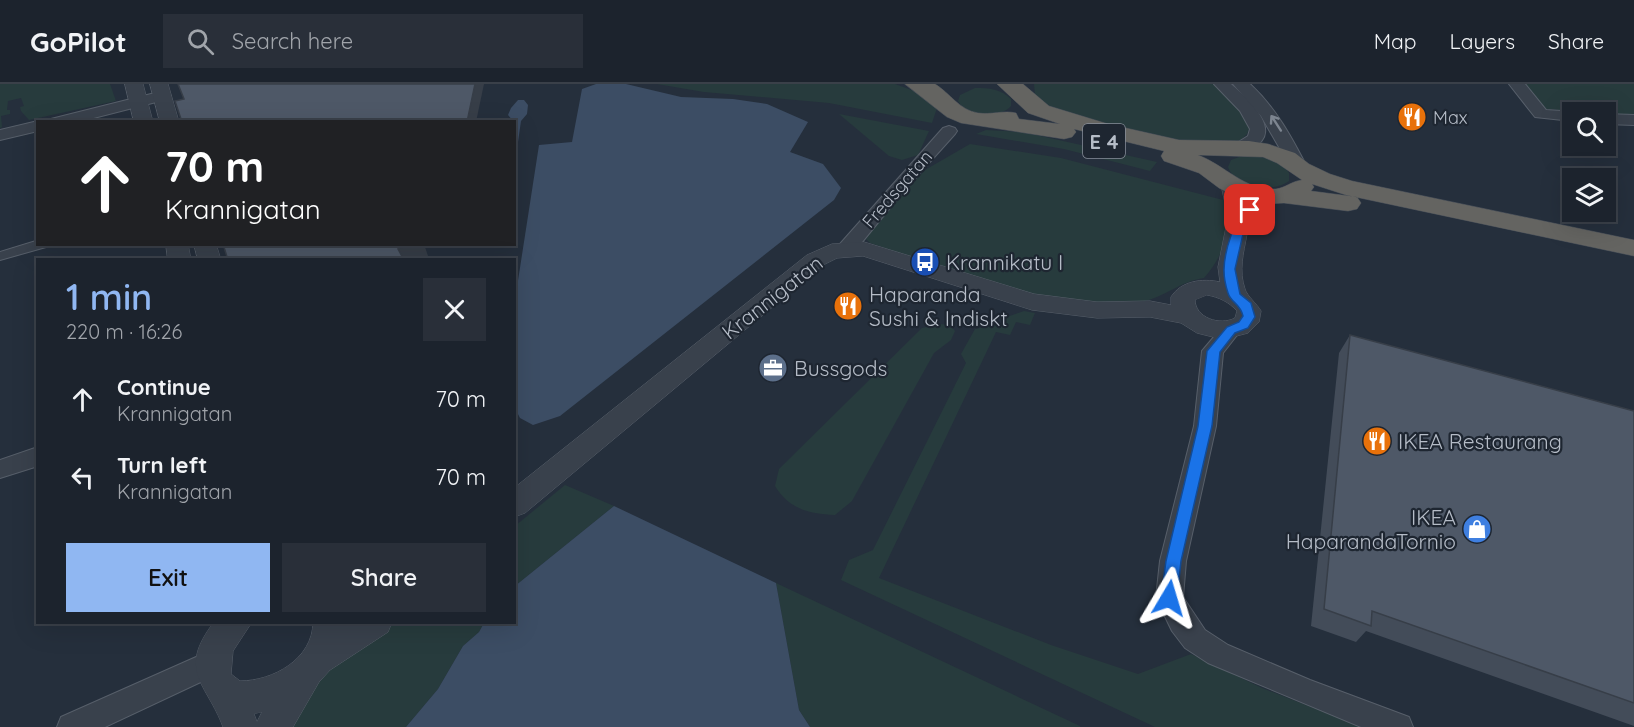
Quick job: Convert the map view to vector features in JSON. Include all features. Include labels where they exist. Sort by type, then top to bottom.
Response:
[{"type":"highway","name":"E 4","points":[[916,84],[934,92],[948,93],[961,115],[1051,130],[1169,156],[1198,164],[1251,193],[1398,211],[1634,263]]},
{"type":"highway","name":"E 4","points":[[987,121],[1003,120],[1019,114],[1026,106],[1019,88]]},
{"type":"highway","name":"E 4","points":[[1019,88],[1032,106],[1041,111],[1102,130],[1179,147],[1271,152],[1288,159],[1300,169],[1320,179],[1346,188],[1634,248]]},
{"type":"highway","points":[[1224,180],[1214,167],[1215,159],[1233,149]]},
{"type":"highway","points":[[1275,195],[1294,192],[1303,185],[1304,177],[1300,169]]},
{"type":"street","points":[[1222,84],[1245,106],[1258,126],[1256,138],[1233,149]]},
{"type":"street","points":[[1241,84],[1256,97],[1276,122],[1300,169]]},
{"type":"street","points":[[1517,84],[1541,114],[1562,115]]},
{"type":"street","points":[[62,120],[136,93],[161,90],[169,120]]},
{"type":"street","points":[[136,93],[143,120]]},
{"type":"street","name":"Fredsgatan","points":[[948,93],[949,131]]},
{"type":"street","points":[[1616,119],[1634,120]]},
{"type":"street","name":"Fredsgatan","points":[[847,248],[896,189],[949,131],[987,121]]},
{"type":"street","points":[[0,135],[36,126]]},
{"type":"street","points":[[1224,180],[1235,195],[1241,220],[1230,269],[1234,295]]},
{"type":"street","points":[[1241,220],[1259,202],[1275,195]]},
{"type":"street","points":[[0,256],[36,245]]},
{"type":"street","name":"Krannigatan","points":[[516,503],[815,260],[832,251],[847,248],[864,249],[1032,302],[1097,310],[1150,309],[1191,313],[1221,330],[1231,330]]},
{"type":"street","points":[[1213,351],[1191,313],[1192,290],[1216,283],[1230,269]]},
{"type":"street","points":[[1207,287],[1234,295],[1246,306],[1249,317],[1243,325],[1231,330],[1213,351],[1205,426],[1173,561],[1169,598],[1182,622],[1195,639],[1218,654],[1304,692],[1398,727]]},
{"type":"street","points":[[0,469],[36,457]]},
{"type":"street","points":[[273,727],[328,644],[330,624]]},
{"type":"street","points":[[228,693],[253,698],[273,693],[373,624]]},
{"type":"street","points":[[232,625],[217,646],[212,663],[215,681],[228,693],[241,727]]},
{"type":"street","points":[[72,727],[212,663]]},
{"type":"green space","points":[[0,84],[110,84],[116,101],[29,120],[21,111],[20,107],[24,106],[21,98],[8,101],[7,110],[10,110],[10,114],[1,116],[2,127],[0,128]]},
{"type":"green space","points":[[657,84],[895,84],[920,93],[937,108],[932,123],[829,103],[704,92]]},
{"type":"green space","points":[[1034,84],[1214,84],[1235,104],[1250,127],[1240,141],[1227,143],[1179,141],[1060,114],[1035,95]]},
{"type":"green space","points":[[1524,84],[1634,84],[1634,116],[1616,115],[1616,102],[1562,102],[1562,110],[1546,109],[1540,106]]},
{"type":"green space","points":[[975,88],[1003,93],[1011,99],[1011,106],[991,115],[968,110],[958,101],[960,95]]},
{"type":"green space","points":[[839,114],[929,131],[918,155],[902,160],[889,156]]},
{"type":"green space","points":[[986,130],[1023,132],[1157,162],[1150,171],[1064,149],[976,134]]},
{"type":"green space","points":[[970,144],[1061,158],[1227,201],[1228,232],[1221,252],[1204,278],[1188,282],[1149,300],[1110,305],[1041,296],[1004,287],[870,243],[866,239],[877,222],[925,170]]},
{"type":"green space","points":[[1242,156],[1262,157],[1280,164],[1289,173],[1289,181],[1282,185],[1264,188],[1246,184],[1232,174],[1228,167],[1231,160]]},
{"type":"green space","points":[[1024,311],[1035,313],[1030,325],[1016,322],[1010,335],[996,332],[879,578],[1051,645],[1138,674],[1191,654],[1262,688],[1362,727],[1155,727],[841,580],[849,560],[873,550],[966,363],[961,354],[975,329],[1001,323],[1007,317]]},
{"type":"green space","points":[[940,324],[950,325],[955,331],[951,340],[934,353],[852,501],[835,515],[800,509],[787,500],[775,486],[779,469],[922,328]]},
{"type":"green space","points":[[565,485],[614,506],[516,585],[516,525]]},
{"type":"green space","points":[[776,583],[1080,727],[810,727],[799,710]]},
{"type":"green space","points":[[394,624],[483,624],[479,632],[463,646],[438,689],[406,727],[290,727],[312,681]]},
{"type":"water","points":[[596,84],[626,84],[681,97],[733,99],[767,104],[808,122],[790,152],[823,164],[841,188],[834,200],[560,416],[533,425],[520,418],[516,410],[516,294],[539,145],[572,142],[582,89]]},
{"type":"water","points":[[518,100],[524,100],[528,105],[527,114],[521,121],[516,156],[516,120],[512,120],[508,115]]},
{"type":"water","points":[[614,506],[776,583],[799,710],[810,727],[406,727],[438,689],[463,646],[479,632],[483,624],[516,624],[516,585]]},
{"type":"building","points":[[178,84],[475,84],[467,120],[181,120],[175,101],[184,99]]},
{"type":"building","points":[[224,246],[406,246],[398,249],[403,258],[227,258]]},
{"type":"building","name":"IKEA HaparandaTornio","points":[[1350,335],[1634,411],[1634,703],[1372,611],[1371,626],[1324,609]]},
{"type":"place","name":"Max","points":[[1412,117]]},
{"type":"place","name":"Krannikatu I","points":[[925,262]]},
{"type":"place","name":"Haparanda Sushi & Indiskt","points":[[848,306]]},
{"type":"place","name":"Bussgods","points":[[773,368]]},
{"type":"place","name":"IKEA Restaurang","points":[[1377,441]]},
{"type":"place","name":"IKEA HaparandaTornio","points":[[1477,529]]},
{"type":"route","points":[[1169,598],[1173,561],[1205,426],[1213,351],[1231,330],[1243,325],[1249,317],[1246,306],[1234,295],[1230,269],[1241,220],[1250,210]]}]
